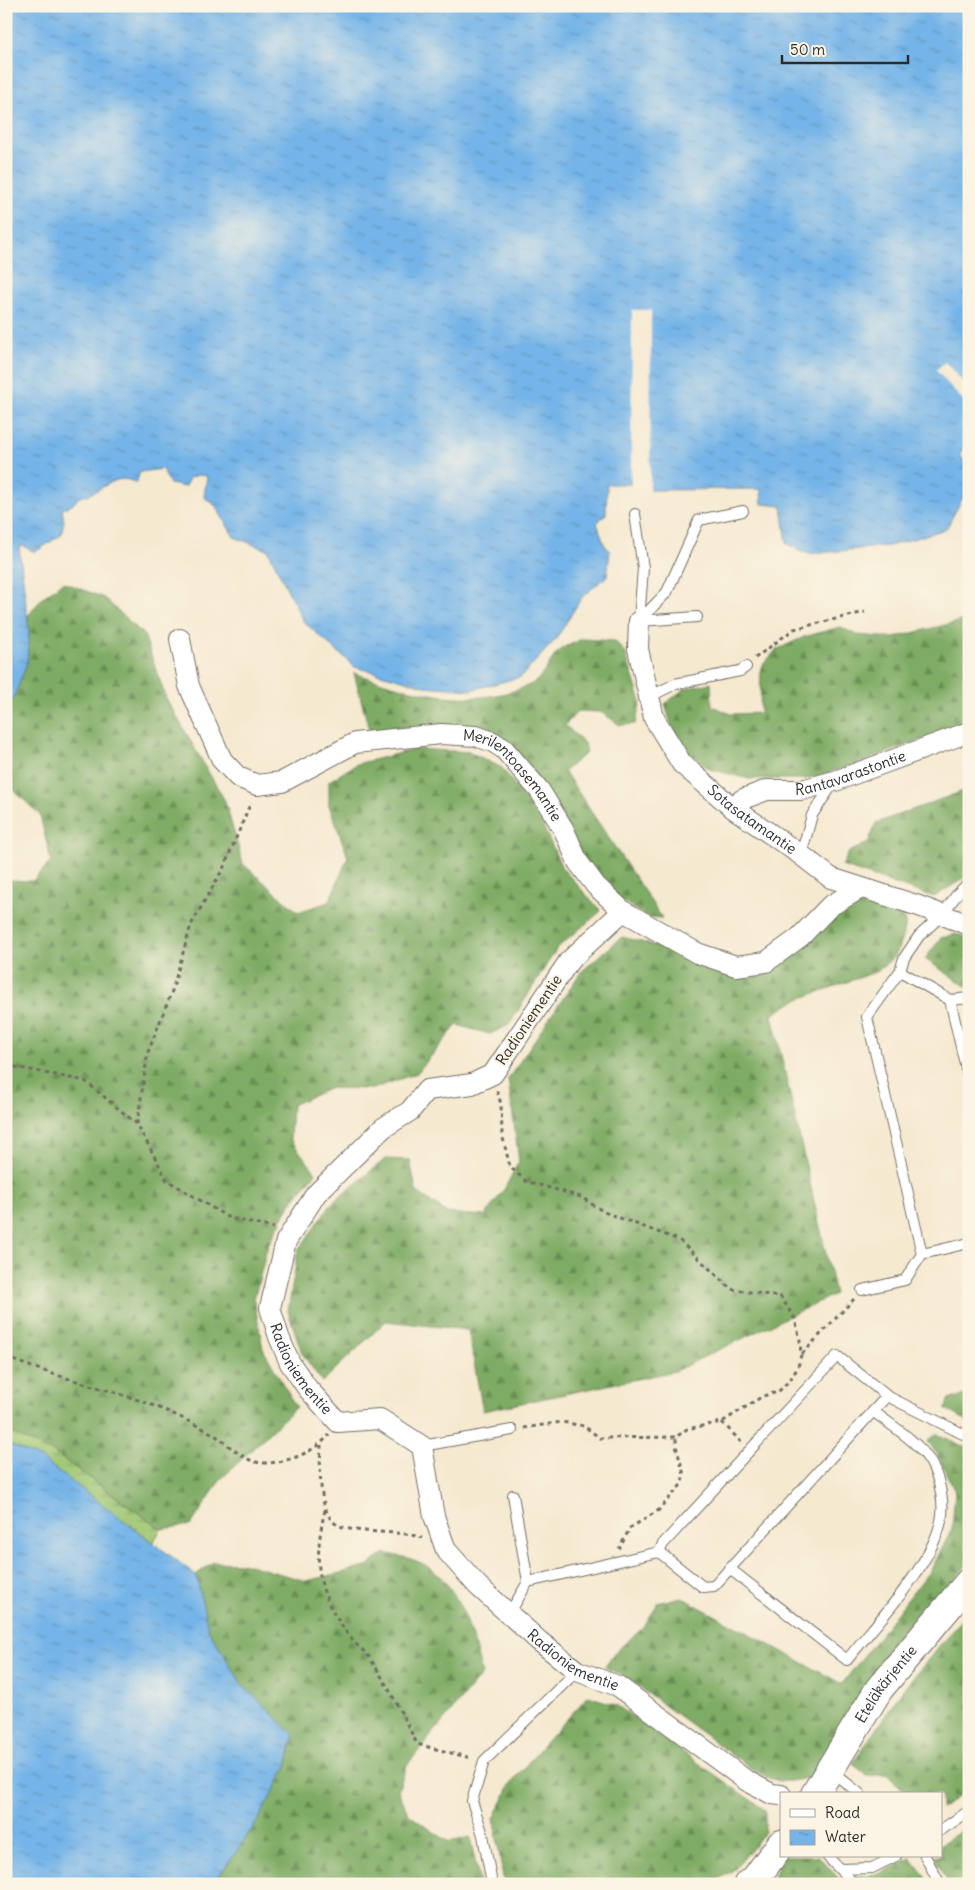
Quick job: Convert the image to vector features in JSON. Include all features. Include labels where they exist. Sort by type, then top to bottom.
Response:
[{"type":"street","name":"Sotasatamantie","points":[[639,621],[638,649],[654,718],[682,764],[732,808],[802,854],[830,878],[969,925]]},
{"type":"street","points":[[180,639],[189,686],[222,760],[238,777],[257,785]]},
{"type":"street","name":"Rantavarastontie","points":[[732,808],[743,799],[767,790],[802,790],[835,781],[969,732]]},
{"type":"street","name":"Merilentoasemantie","points":[[257,785],[282,782],[355,743],[441,734],[476,736],[493,742],[504,749],[540,791],[564,830],[578,862],[596,886],[623,911],[697,953],[736,966],[766,962],[800,937],[830,906],[861,888]]},
{"type":"street","name":"Radioniementie","points":[[623,911],[569,961],[493,1074],[472,1084],[427,1090],[410,1111],[383,1128],[316,1194],[286,1241],[270,1308],[290,1363],[308,1389],[338,1422],[380,1420],[422,1446],[434,1516],[446,1550],[478,1586],[577,1671],[618,1686],[747,1781],[772,1794],[780,1795]]},
{"type":"street","name":"Eteläkärjentie","points":[[816,1786],[879,1689],[969,1582]]},
{"type":"lane","points":[[639,621],[667,592],[699,520],[743,511]]},
{"type":"lane","points":[[635,514],[643,568],[639,621]]},
{"type":"lane","points":[[639,621],[697,616]]},
{"type":"lane","points":[[649,698],[675,684],[740,671],[746,667]]},
{"type":"lane","points":[[802,854],[812,815],[835,781]]},
{"type":"lane","points":[[922,1254],[867,1018],[900,970],[904,958],[919,936],[942,915],[958,893],[969,883]]},
{"type":"lane","points":[[900,970],[950,1000],[969,998]]},
{"type":"lane","points":[[950,1000],[969,1080]]},
{"type":"lane","points":[[862,1290],[905,1280],[922,1254],[969,1243]]},
{"type":"lane","points":[[659,1552],[662,1544],[837,1356],[887,1396],[969,1437]]},
{"type":"lane","points":[[659,1552],[703,1587],[714,1586],[887,1396]]},
{"type":"lane","points":[[730,1569],[847,1660],[929,1554],[941,1521],[942,1493],[932,1464],[916,1446],[873,1412]]},
{"type":"lane","points":[[422,1446],[512,1430]]},
{"type":"lane","points":[[509,1614],[528,1582],[513,1495]]},
{"type":"lane","points":[[528,1582],[659,1552]]},
{"type":"lane","points":[[492,1884],[483,1835],[472,1801],[484,1761],[577,1671]]},
{"type":"lane","points":[[816,1786],[849,1792]]},
{"type":"lane","points":[[942,1829],[969,1811]]},
{"type":"lane","points":[[829,1858],[854,1884]]},
{"type":"lane","points":[[840,1869],[872,1868],[892,1858]]},
{"type":"lane","points":[[926,1858],[940,1884]]},
{"type":"path","points":[[746,667],[775,641],[794,629],[865,612]]},
{"type":"path","points":[[137,1124],[148,1052],[172,991],[191,925],[224,867],[257,785]]},
{"type":"path","points":[[6,1065],[85,1081],[137,1124],[167,1180],[229,1218],[292,1232]]},
{"type":"path","points":[[493,1074],[501,1104],[502,1134],[510,1167],[526,1181],[581,1197],[604,1212],[679,1240],[731,1289],[781,1297],[795,1319],[801,1355]]},
{"type":"path","points":[[512,1430],[562,1422],[584,1426],[600,1438],[676,1437],[687,1429],[722,1422],[763,1396],[778,1392],[794,1374],[801,1355],[843,1313],[862,1290]]},
{"type":"path","points":[[6,1357],[31,1368],[133,1399],[181,1417],[215,1435],[239,1454],[259,1463],[282,1462],[321,1445],[338,1422]]},
{"type":"path","points":[[722,1422],[738,1438],[746,1454]]},
{"type":"path","points":[[612,1563],[630,1528],[658,1510],[681,1484],[684,1475],[676,1446],[676,1437]]},
{"type":"path","points":[[321,1445],[320,1467],[325,1510],[318,1539],[318,1568],[324,1595],[353,1642],[368,1655],[390,1688],[417,1744],[484,1761]]},
{"type":"path","points":[[325,1510],[337,1525],[353,1530],[412,1534],[446,1550]]},
{"type":"green space","points":[[63,582],[104,598],[144,635],[166,698],[225,801],[243,864],[298,912],[329,902],[348,857],[329,805],[329,781],[357,764],[416,749],[470,752],[502,768],[541,822],[562,868],[601,911],[557,948],[509,1025],[490,1034],[457,1025],[417,1073],[372,1089],[331,1088],[292,1105],[290,1139],[316,1173],[289,1206],[268,1245],[254,1299],[263,1349],[296,1407],[220,1480],[191,1525],[161,1529],[53,1452],[6,1431],[6,880],[33,881],[51,861],[40,815],[6,783],[6,717],[27,663],[28,616],[42,598]]},
{"type":"green space","points":[[969,619],[969,722],[851,766],[806,779],[749,779],[710,769],[687,753],[673,730],[665,704],[684,689],[711,683],[712,706],[731,714],[760,713],[761,667],[776,650],[804,637],[840,627],[857,635],[893,638]]},
{"type":"green space","points":[[582,639],[615,641],[625,652],[641,702],[635,724],[620,725],[601,712],[578,711],[565,725],[584,743],[586,753],[564,771],[662,918],[648,917],[618,898],[592,870],[493,732],[444,724],[393,728],[370,733],[354,673],[397,687],[442,696],[488,696],[510,692],[532,684],[540,677],[561,649]]},
{"type":"green space","points":[[969,789],[969,875],[934,897],[842,866],[849,852],[868,843],[876,823]]},
{"type":"green space","points":[[870,901],[887,904],[905,911],[905,929],[896,955],[878,971],[796,1000],[772,1015],[835,1294],[675,1371],[483,1411],[468,1330],[386,1321],[322,1382],[302,1353],[288,1311],[298,1251],[331,1204],[385,1159],[410,1160],[416,1191],[447,1213],[485,1216],[505,1188],[519,1161],[508,1079],[581,972],[622,937],[653,945],[729,975],[758,977],[790,960],[812,936],[846,907]]},
{"type":"green space","points":[[956,934],[969,938],[969,988],[925,959],[941,938]]},
{"type":"green space","points":[[969,1394],[969,1422],[946,1409],[948,1400]]},
{"type":"green space","points":[[6,1431],[53,1452],[161,1529],[154,1541],[141,1549],[6,1477]]},
{"type":"green space","points":[[937,1434],[969,1449],[969,1562],[867,1685],[810,1777],[792,1781],[780,1781],[760,1774],[624,1676],[605,1667],[616,1651],[643,1628],[658,1603],[681,1597],[842,1684],[932,1568],[952,1529],[955,1492],[937,1454],[928,1441]]},
{"type":"green space","points":[[385,1553],[419,1562],[433,1570],[445,1581],[462,1610],[474,1642],[482,1674],[407,1765],[398,1790],[409,1815],[449,1842],[470,1837],[480,1884],[213,1884],[257,1822],[287,1766],[294,1736],[241,1683],[208,1629],[196,1575],[213,1562],[242,1563],[306,1581],[366,1567]]},
{"type":"green space","points":[[969,1610],[969,1788],[942,1808],[942,1792],[906,1792],[886,1774],[867,1776],[853,1763],[902,1691]]},
{"type":"green space","points":[[588,1696],[616,1705],[765,1810],[765,1832],[735,1869],[711,1884],[504,1884],[494,1819],[510,1785]]},
{"type":"green space","points":[[969,1826],[969,1884],[948,1884],[935,1858],[942,1858],[942,1843]]},
{"type":"green space","points":[[782,1858],[820,1858],[844,1884],[770,1884]]},
{"type":"green space","points":[[911,1858],[931,1884],[864,1884],[856,1876],[879,1874]]},
{"type":"water","points":[[6,6],[969,6],[969,442],[964,445],[960,454],[969,471],[969,486],[946,529],[889,546],[809,554],[787,544],[782,506],[762,504],[761,489],[650,490],[650,484],[607,484],[606,514],[597,523],[604,544],[610,552],[607,576],[582,597],[556,639],[521,677],[471,690],[425,686],[355,667],[303,621],[268,550],[234,537],[215,505],[204,497],[207,476],[198,475],[189,478],[185,487],[170,484],[162,469],[140,472],[136,483],[121,479],[114,481],[95,492],[79,497],[72,505],[62,509],[64,521],[61,535],[35,552],[23,546],[19,547],[29,630],[27,663],[6,717]]},
{"type":"water","points":[[6,1443],[42,1459],[196,1575],[208,1629],[241,1683],[294,1735],[287,1766],[257,1822],[213,1884],[6,1884]]},
{"type":"pier","points":[[632,310],[651,310],[650,493],[648,487],[631,486]]},
{"type":"pier","points":[[945,362],[969,389],[969,407],[936,370]]}]
